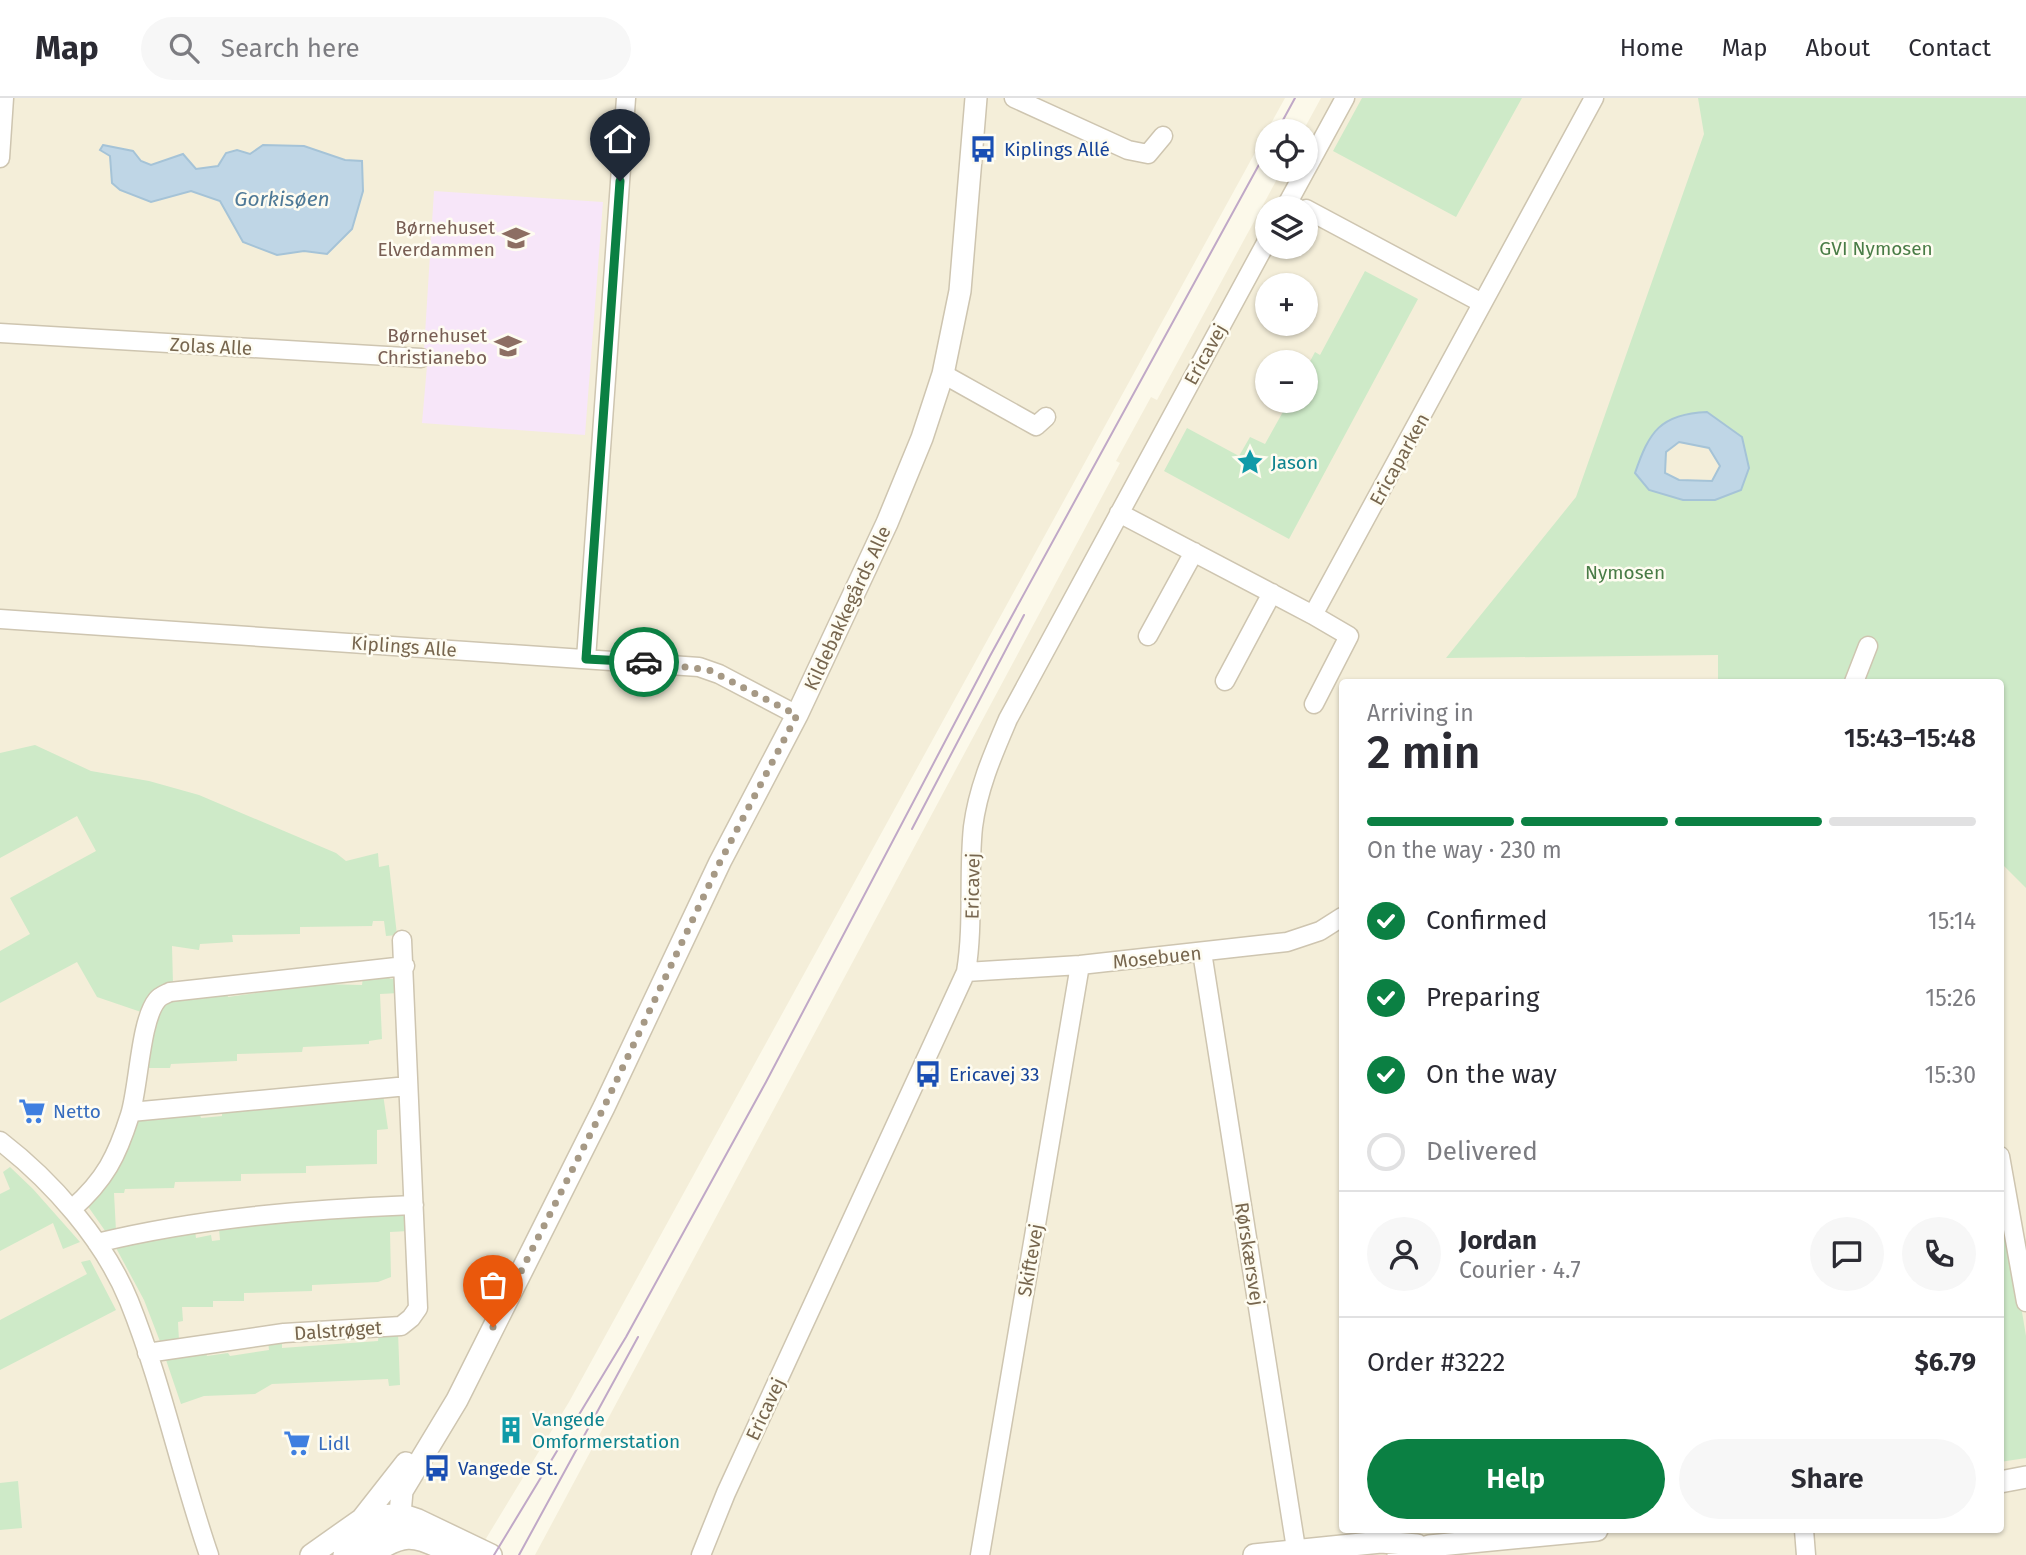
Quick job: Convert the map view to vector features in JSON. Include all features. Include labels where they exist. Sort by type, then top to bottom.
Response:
[{"type":"street","points":[[0,158],[5,98]]},
{"type":"street","points":[[586,659],[625,98]]},
{"type":"street","name":"Kildebakkegårds Alle","points":[[390,1510],[444,1424],[604,1107],[720,862],[797,715],[887,523],[922,438],[943,374],[960,291],[976,98]]},
{"type":"street","points":[[1014,98],[1128,150],[1148,154],[1163,136]]},
{"type":"street","points":[[1301,196],[1345,98]]},
{"type":"street","name":"Ericaparken","points":[[1313,615],[1594,98]]},
{"type":"street","points":[[1318,217],[1482,303]]},
{"type":"street","name":"Ericavej","points":[[704,1552],[732,1480],[966,972],[971,942],[973,827],[985,771],[1008,719],[1257,259]]},
{"type":"street","name":"Zolas Alle","points":[[0,333],[421,358]]},
{"type":"street","points":[[943,374],[1036,426],[1046,417]]},
{"type":"street","points":[[1119,513],[1349,636],[1314,704]]},
{"type":"street","points":[[1148,636],[1194,552]]},
{"type":"street","points":[[1225,681],[1272,593]]},
{"type":"street","name":"Kiplings Alle","points":[[0,619],[676,665],[709,670],[797,715]]},
{"type":"street","points":[[1855,679],[1868,646]]},
{"type":"street","name":"Mosebuen","points":[[966,972],[1080,965],[1287,943],[1320,931],[1339,920]]},
{"type":"street","name":"Dalstrøget","points":[[147,1353],[284,1333],[401,1326],[418,1308],[402,940]]},
{"type":"street","name":"Rørskærsvej","points":[[1202,952],[1296,1553]]},
{"type":"street","name":"Skiftevej","points":[[980,1555],[1080,965]]},
{"type":"street","points":[[72,1209],[93,1191],[108,1170],[131,1112],[149,1017],[158,998],[170,992],[405,966]]},
{"type":"street","points":[[131,1112],[408,1086]]},
{"type":"street","points":[[0,1141],[72,1209],[97,1243],[128,1299],[209,1555]]},
{"type":"street","points":[[2004,1178],[2026,1302]]},
{"type":"street","points":[[97,1243],[145,1231],[316,1210],[414,1205]]},
{"type":"street","points":[[2004,1481],[2026,1477]]},
{"type":"street","points":[[2004,1494],[2026,1491]]},
{"type":"street","points":[[390,1510],[410,1536]]},
{"type":"street","points":[[390,1510],[399,1538],[410,1536],[478,1552]]},
{"type":"street","points":[[390,1510],[478,1552]]},
{"type":"street","points":[[311,1555],[390,1510]]},
{"type":"street","points":[[344,1555],[390,1510]]},
{"type":"street","points":[[1398,1555],[1429,1546],[1531,1533]]},
{"type":"street","points":[[1804,1533],[1806,1555]]},
{"type":"street","points":[[1254,1555],[1329,1551],[1381,1542],[1429,1546]]},
{"type":"shaded area","points":[[0,98],[1285,98],[1273,119],[1255,119],[1255,153],[569,1402],[476,1555],[0,1555]]},
{"type":"shaded area","points":[[1321,98],[2026,98],[2026,1555],[535,1555],[1120,463],[1116,461],[1151,397],[1157,400],[1255,220],[1255,259],[1318,259],[1318,196],[1268,196],[1275,182],[1318,182],[1318,119],[1310,119]]},
{"type":"shaded area","points":[[434,191],[603,202],[585,435],[422,423]]},
{"type":"green space","points":[[1362,98],[1522,98],[1456,217],[1333,151]]},
{"type":"green space","name":"GVI Nymosen","points":[[1698,98],[2026,98],[2026,888],[2004,866],[2004,679],[1718,679],[1718,655],[1446,658],[1576,497],[1704,134]],"holes":[[[1706,412],[1742,437],[1715,500],[1683,500],[1649,490],[1665,422]]]},
{"type":"green space","points":[[1365,271],[1418,299],[1289,539],[1164,471],[1187,428],[1239,456],[1250,437],[1265,444],[1282,413],[1318,413],[1318,354],[1320,355]]},
{"type":"green space","points":[[35,745],[91,771],[149,781],[199,795],[336,853],[346,861],[378,853],[379,867],[389,865],[397,935],[386,936],[384,921],[373,921],[372,926],[300,927],[300,934],[232,935],[233,942],[200,944],[199,950],[172,946],[173,984],[153,993],[141,1012],[97,997],[77,962],[0,1003],[0,951],[30,934],[10,898],[96,851],[77,816],[0,858],[0,753]]},
{"type":"green space","points":[[387,974],[390,979],[398,978],[399,993],[380,994],[382,1039],[369,1041],[369,1044],[303,1047],[302,1052],[237,1054],[237,1061],[146,1068],[154,1019],[164,1000],[227,990],[228,997],[320,984],[362,985],[363,977]]},
{"type":"green space","points":[[383,1094],[388,1129],[377,1130],[377,1164],[306,1166],[306,1173],[241,1174],[241,1181],[175,1182],[174,1188],[125,1189],[124,1193],[114,1193],[116,1231],[108,1235],[87,1205],[139,1119],[199,1111],[201,1118],[222,1116],[222,1108]]},
{"type":"green space","points":[[10,1167],[80,1242],[63,1249],[53,1223],[0,1251],[0,1194],[10,1189],[3,1172]]},
{"type":"green space","points":[[398,1211],[407,1218],[409,1231],[390,1232],[391,1277],[378,1282],[312,1285],[312,1291],[244,1293],[244,1301],[213,1301],[213,1307],[182,1307],[183,1321],[178,1322],[179,1341],[161,1344],[144,1300],[115,1246],[195,1231],[196,1238],[211,1235],[212,1241],[220,1240],[219,1229]]},
{"type":"green space","points":[[2009,1234],[2026,1336],[2026,1458],[2004,1461],[2004,1235]]},
{"type":"green space","points":[[90,1260],[116,1310],[0,1370],[0,1320],[87,1274],[81,1262]]},
{"type":"green space","points":[[379,1332],[398,1332],[400,1385],[389,1386],[388,1379],[272,1384],[255,1394],[204,1396],[181,1404],[165,1357],[205,1349],[207,1356],[228,1353],[230,1356],[269,1350],[268,1341],[282,1339],[282,1348],[378,1341]]},
{"type":"green space","points":[[18,1481],[22,1528],[0,1530],[0,1483]]},
{"type":"water","name":"Gorkisøen","points":[[103,145],[133,151],[141,161],[151,165],[183,154],[196,169],[218,166],[226,153],[237,150],[250,154],[263,145],[304,146],[345,160],[362,161],[363,191],[352,229],[327,254],[304,251],[277,255],[243,242],[220,201],[191,191],[151,202],[120,190],[112,183],[110,156],[100,150]]},
{"type":"water","points":[[1707,412],[1742,437],[1749,468],[1741,490],[1715,500],[1683,500],[1649,490],[1635,473],[1646,446],[1659,428],[1667,421]],"holes":[[[1679,442],[1709,448],[1720,466],[1712,481],[1679,480],[1665,473],[1666,452]]]},
{"type":"tram line","points":[[1284,119],[1295,98]]},
{"type":"tram line","points":[[494,1555],[626,1337],[766,1082],[990,656],[1255,172]]},
{"type":"tram line","points":[[912,829],[1024,615]]},
{"type":"tram line","points":[[519,1555],[638,1337]]},
{"type":"way so far","points":[[493,1327],[604,1107],[720,862],[797,715],[709,670],[644,662]]},
{"type":"place","name":"Kiplings Allé","points":[[983,149]]},
{"type":"place","name":"Børnehuset Elverdammen","points":[[516,238]]},
{"type":"place","name":"Børnehuset Christianebo","points":[[508,346]]},
{"type":"place","name":"Jason","points":[[1250,462]]},
{"type":"place","name":"Ericavej 33","points":[[928,1074]]},
{"type":"place","name":"Netto","points":[[32,1111]]},
{"type":"place","name":"Vangede Omformerstation","points":[[511,1430]]},
{"type":"place","name":"Lidl","points":[[297,1443]]},
{"type":"place","name":"Vangede St.","points":[[437,1468]]},
{"type":"route","points":[[620,181],[586,659],[644,662]]},
{"type":"park label","name":"Nymosen","points":[[1625,572]]}]
